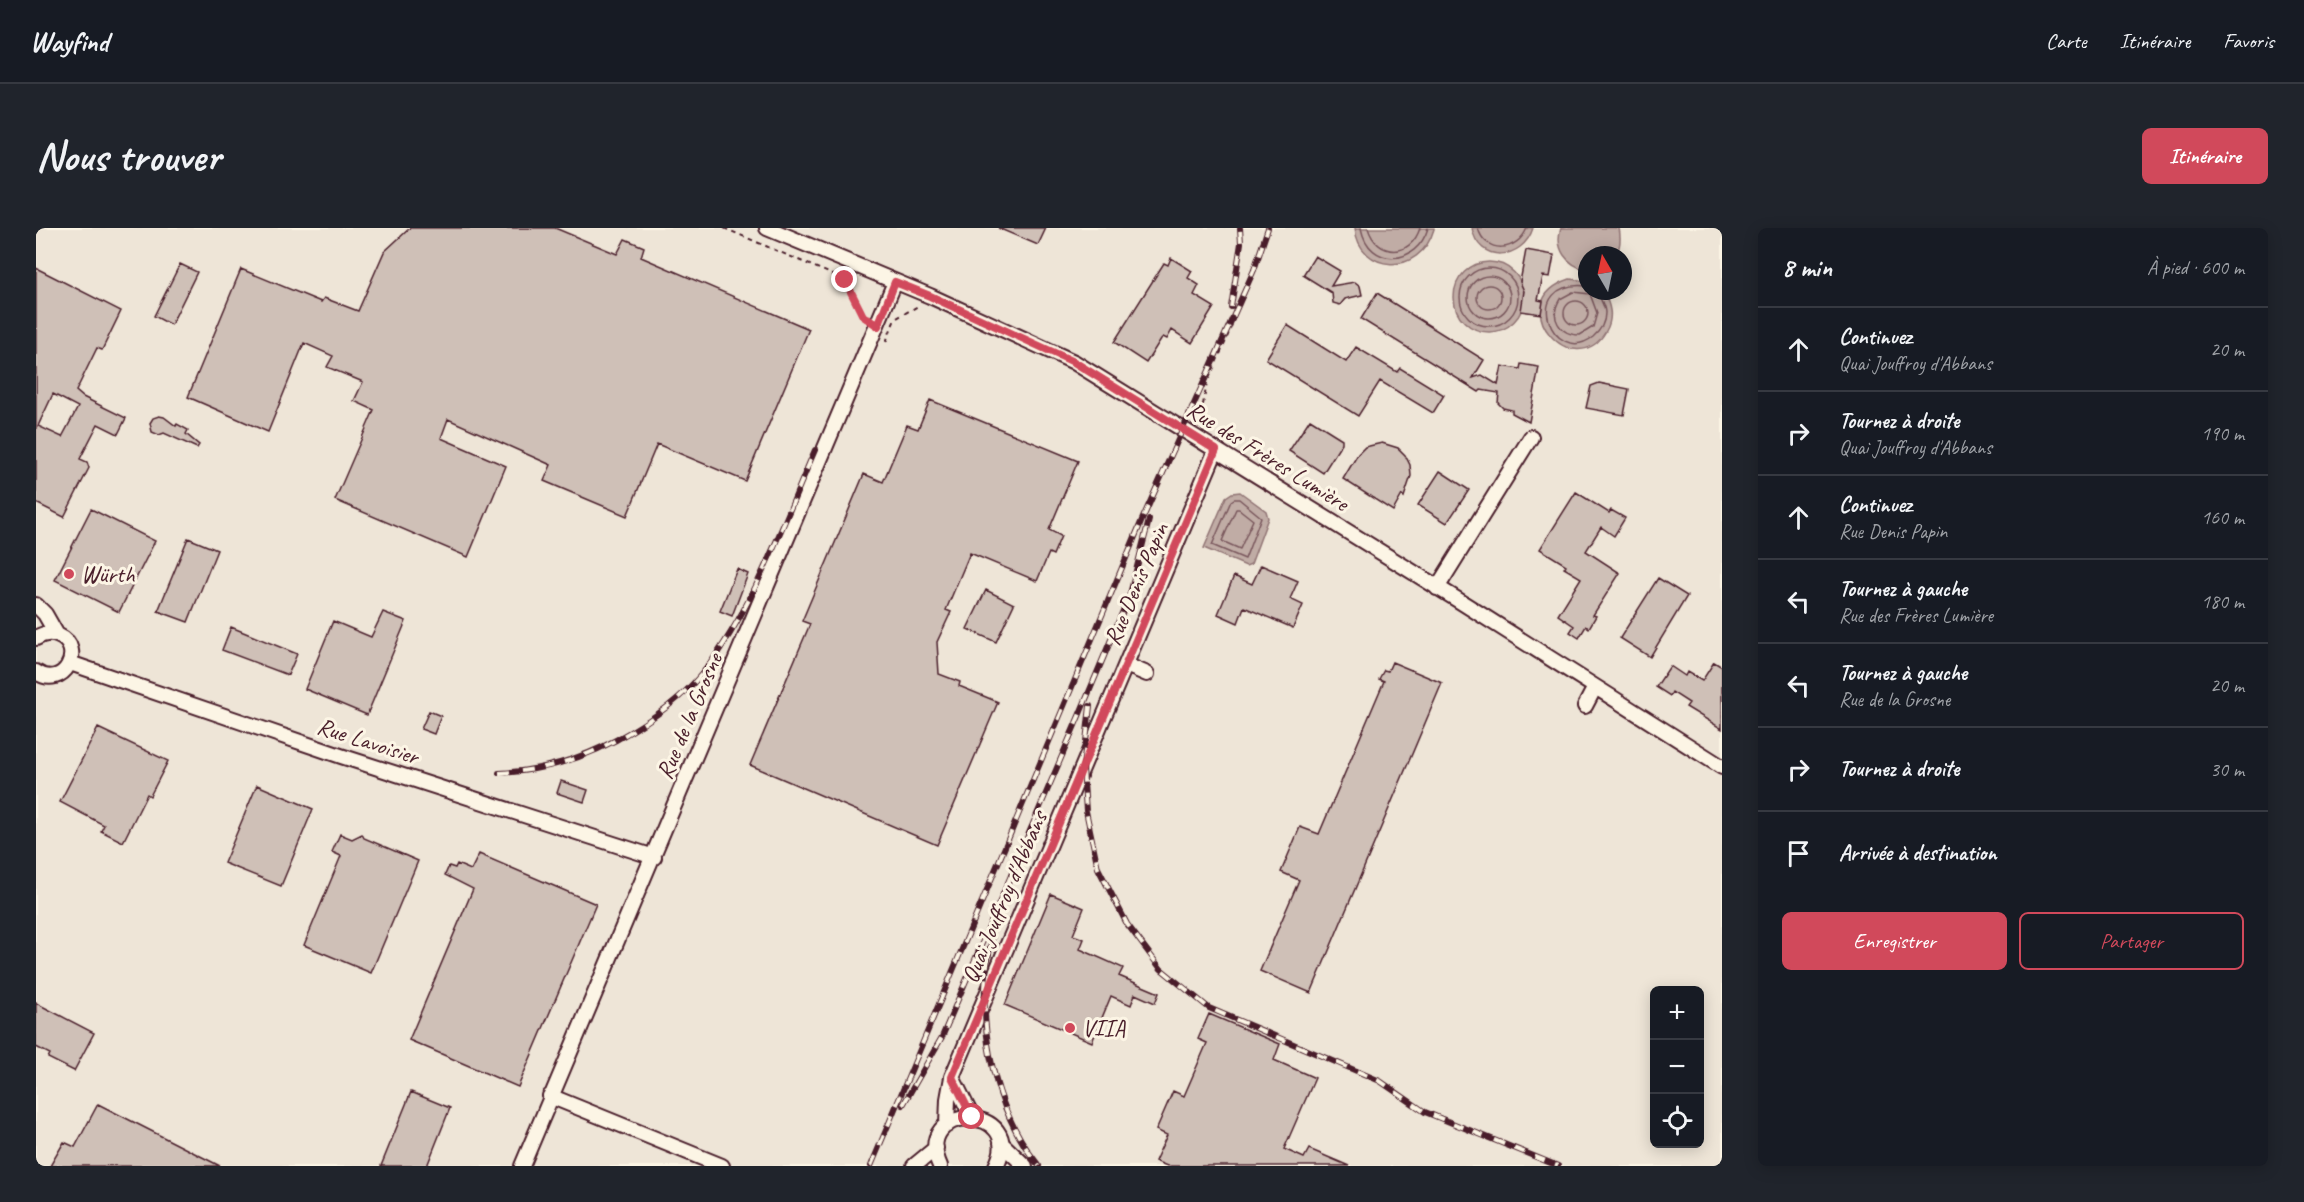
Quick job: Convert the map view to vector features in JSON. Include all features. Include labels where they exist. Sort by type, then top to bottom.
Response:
[{"type":"street","name":"Rue des Frères Lumière","points":[[767,228],[930,296],[1074,362],[1722,767]]},
{"type":"street","name":"Rue de la Grosne","points":[[522,1166],[895,282]]},
{"type":"street","points":[[1437,588],[1531,437]]},
{"type":"street","name":"Rue Denis Papin","points":[[1096,735],[1216,450]]},
{"type":"street","points":[[36,605],[45,614],[57,634],[68,643],[70,649],[70,663],[66,670],[53,677],[46,677],[36,672]]},
{"type":"street","points":[[36,638],[44,634],[57,634]]},
{"type":"street","name":"Rue Lavoisier","points":[[70,663],[341,756],[654,857]]},
{"type":"street","points":[[1126,664],[1147,674]]},
{"type":"street","points":[[1585,706],[1595,687]]},
{"type":"street","name":"Quai Jouffroy d'Abbans","points":[[947,1125],[952,1077],[1096,735]]},
{"type":"street","points":[[952,1077],[972,1117]]},
{"type":"street","points":[[550,1096],[722,1166]]},
{"type":"street","points":[[940,1166],[936,1148],[937,1139],[947,1125],[954,1120],[972,1117],[982,1119],[997,1133],[1001,1151],[996,1166]]},
{"type":"street","points":[[1001,1143],[1025,1166]]},
{"type":"street","points":[[914,1166],[936,1148]]},
{"type":"path","points":[[724,228],[845,280],[863,316],[878,326]]},
{"type":"path","points":[[1185,431],[1202,410],[1207,383],[1225,343],[1268,228]]},
{"type":"shaded area","points":[[36,228],[1722,228],[1722,1166],[36,1166]]},
{"type":"water","points":[[1355,228],[1434,229],[1427,245],[1416,256],[1404,262],[1391,264],[1378,261],[1367,254],[1359,243]]},
{"type":"water","points":[[1472,228],[1533,228],[1528,239],[1520,247],[1501,254],[1491,253],[1483,248],[1476,240]]},
{"type":"water","points":[[1561,228],[1619,228],[1620,242],[1619,246],[1578,246],[1578,267],[1564,255],[1559,236]]},
{"type":"water","points":[[1489,262],[1502,265],[1514,272],[1521,284],[1524,297],[1521,310],[1514,322],[1502,329],[1489,332],[1476,329],[1464,322],[1457,310],[1454,297],[1457,284],[1464,272],[1476,265]]},
{"type":"water","points":[[1570,279],[1578,280],[1578,300],[1608,300],[1610,321],[1606,331],[1593,346],[1577,349],[1562,345],[1550,335],[1542,321],[1541,305],[1550,290]]},
{"type":"water","points":[[1240,492],[1266,511],[1268,518],[1251,564],[1246,566],[1204,548],[1226,497]]},
{"type":"building","points":[[410,228],[555,228],[617,254],[625,239],[644,247],[641,257],[809,329],[745,481],[657,444],[627,516],[544,481],[551,465],[448,419],[441,438],[506,466],[468,557],[335,500],[374,410],[354,401],[363,382],[327,367],[333,356],[304,343],[268,432],[188,397],[241,269],[321,302],[324,298],[358,311],[384,252]]},
{"type":"building","points":[[998,228],[1046,228],[1038,245]]},
{"type":"building","points":[[1526,250],[1554,255],[1550,277],[1543,276],[1538,300],[1543,301],[1541,314],[1521,311],[1524,291],[1520,282]]},
{"type":"building","points":[[1315,256],[1340,271],[1331,286],[1355,282],[1360,286],[1362,295],[1345,299],[1340,305],[1333,303],[1332,293],[1303,275]]},
{"type":"building","points":[[1171,258],[1192,271],[1188,278],[1199,285],[1194,295],[1214,307],[1192,343],[1172,330],[1167,339],[1163,337],[1161,339],[1146,363],[1114,342],[1164,263],[1168,265]]},
{"type":"building","points":[[180,264],[197,272],[171,325],[154,316]]},
{"type":"building","points":[[36,268],[121,311],[102,350],[97,348],[76,391],[83,397],[126,418],[118,434],[98,424],[80,459],[87,462],[89,468],[64,517],[36,503]],"holes":[[[53,394],[78,407],[62,437],[38,426]]]},
{"type":"building","points":[[1377,293],[1484,360],[1473,378],[1482,375],[1498,385],[1502,366],[1520,369],[1521,364],[1539,367],[1529,422],[1512,413],[1512,410],[1503,408],[1498,403],[1499,393],[1481,390],[1479,392],[1361,319]]},
{"type":"building","points":[[1287,325],[1346,362],[1356,347],[1397,372],[1400,368],[1444,395],[1433,413],[1380,381],[1358,416],[1266,359]]},
{"type":"building","points":[[1599,383],[1629,389],[1624,415],[1586,408],[1591,386]]},
{"type":"building","points":[[930,400],[1078,461],[1049,530],[1061,536],[1053,555],[1049,553],[1037,581],[970,553],[946,610],[951,612],[937,642],[939,674],[960,682],[959,686],[998,702],[937,845],[750,765],[810,624],[802,621],[864,474],[883,482],[907,425],[918,429]]},
{"type":"building","points":[[159,416],[188,430],[186,434],[199,445],[197,448],[164,433],[159,435],[152,432],[150,423],[153,418]]},
{"type":"building","points":[[1310,419],[1342,439],[1342,443],[1323,473],[1289,451]]},
{"type":"building","points":[[1382,443],[1398,448],[1410,465],[1411,476],[1404,497],[1402,495],[1393,511],[1343,479],[1358,454],[1365,447]]},
{"type":"building","points":[[1440,471],[1469,490],[1447,523],[1418,505]]},
{"type":"building","points":[[1576,492],[1609,513],[1611,510],[1625,518],[1614,536],[1601,527],[1586,551],[1620,573],[1593,615],[1596,616],[1589,628],[1586,626],[1579,638],[1570,632],[1574,626],[1558,615],[1581,578],[1564,568],[1566,565],[1540,549]]},
{"type":"building","points":[[91,509],[155,541],[119,612],[55,580]]},
{"type":"building","points":[[188,538],[217,550],[188,622],[158,611]]},
{"type":"building","points":[[1261,565],[1298,581],[1290,599],[1303,605],[1293,628],[1244,607],[1238,623],[1218,614],[1234,576],[1252,584]]},
{"type":"building","points":[[737,569],[748,574],[732,616],[720,611]]},
{"type":"building","points":[[1658,578],[1687,596],[1650,657],[1620,638]]},
{"type":"building","points":[[986,590],[1014,604],[996,642],[967,629]]},
{"type":"building","points":[[383,612],[406,621],[367,715],[305,689],[333,621],[371,637]]},
{"type":"building","points":[[231,627],[297,654],[288,675],[222,650]]},
{"type":"building","points":[[1392,662],[1442,683],[1311,993],[1260,971],[1299,880],[1281,872],[1300,827],[1319,834],[1384,681],[1379,679],[1384,670],[1388,671]]},
{"type":"building","points":[[1714,662],[1722,667],[1722,729],[1686,707],[1689,703],[1672,692],[1670,696],[1656,687],[1670,666],[1685,676],[1687,672],[1702,681]]},
{"type":"building","points":[[429,711],[441,716],[434,734],[421,729]]},
{"type":"building","points":[[98,728],[168,761],[150,796],[147,794],[123,842],[101,831],[104,825],[60,802]]},
{"type":"building","points":[[561,781],[588,790],[584,802],[557,793]]},
{"type":"building","points":[[257,785],[313,809],[281,886],[224,863]]},
{"type":"building","points":[[340,834],[352,839],[362,834],[364,838],[418,861],[371,973],[304,945],[341,856],[332,852]]},
{"type":"building","points":[[479,854],[596,904],[518,1087],[409,1040],[473,889],[445,875],[449,866],[455,868],[457,864],[471,870]]},
{"type":"building","points":[[1051,894],[1084,908],[1073,935],[1084,939],[1080,949],[1123,968],[1119,976],[1159,993],[1155,1003],[1135,994],[1131,1005],[1111,996],[1092,1042],[1005,1005]]},
{"type":"building","points":[[36,1003],[94,1033],[74,1071],[48,1058],[50,1054],[36,1047]]},
{"type":"building","points":[[1209,1014],[1280,1044],[1274,1060],[1315,1078],[1284,1149],[1304,1158],[1309,1149],[1349,1166],[1167,1166],[1155,1161],[1167,1135],[1156,1130],[1173,1091],[1184,1096],[1207,1043],[1198,1039]]},
{"type":"building","points":[[411,1092],[450,1108],[427,1166],[381,1166]]},
{"type":"building","points":[[98,1104],[220,1166],[50,1166],[64,1142],[75,1147]]},
{"type":"railway","points":[[1231,307],[1241,243],[1240,228]]},
{"type":"railway","points":[[871,1166],[1142,520],[1254,270],[1268,228]]},
{"type":"railway","points":[[499,773],[545,767],[574,759],[602,747],[653,718],[696,681],[722,646],[753,592],[815,450]]},
{"type":"railway","points":[[903,1105],[942,1037],[1079,716],[1130,594],[1149,520]]},
{"type":"railway","points":[[1090,706],[1083,768],[1086,811],[1098,868],[1127,924],[1161,969],[1209,1008],[1380,1081],[1425,1112],[1558,1166]]},
{"type":"railway","points":[[993,935],[987,964],[985,994],[990,1056],[1008,1115],[1022,1142],[1039,1166]]},
{"type":"place","name":"Würth","points":[[69,574]]},
{"type":"place","name":"VIIA","points":[[1070,1028]]},
{"type":"route","points":[[845,280],[863,316],[878,326],[895,282],[1074,362],[1216,450],[952,1077],[972,1117]]}]
